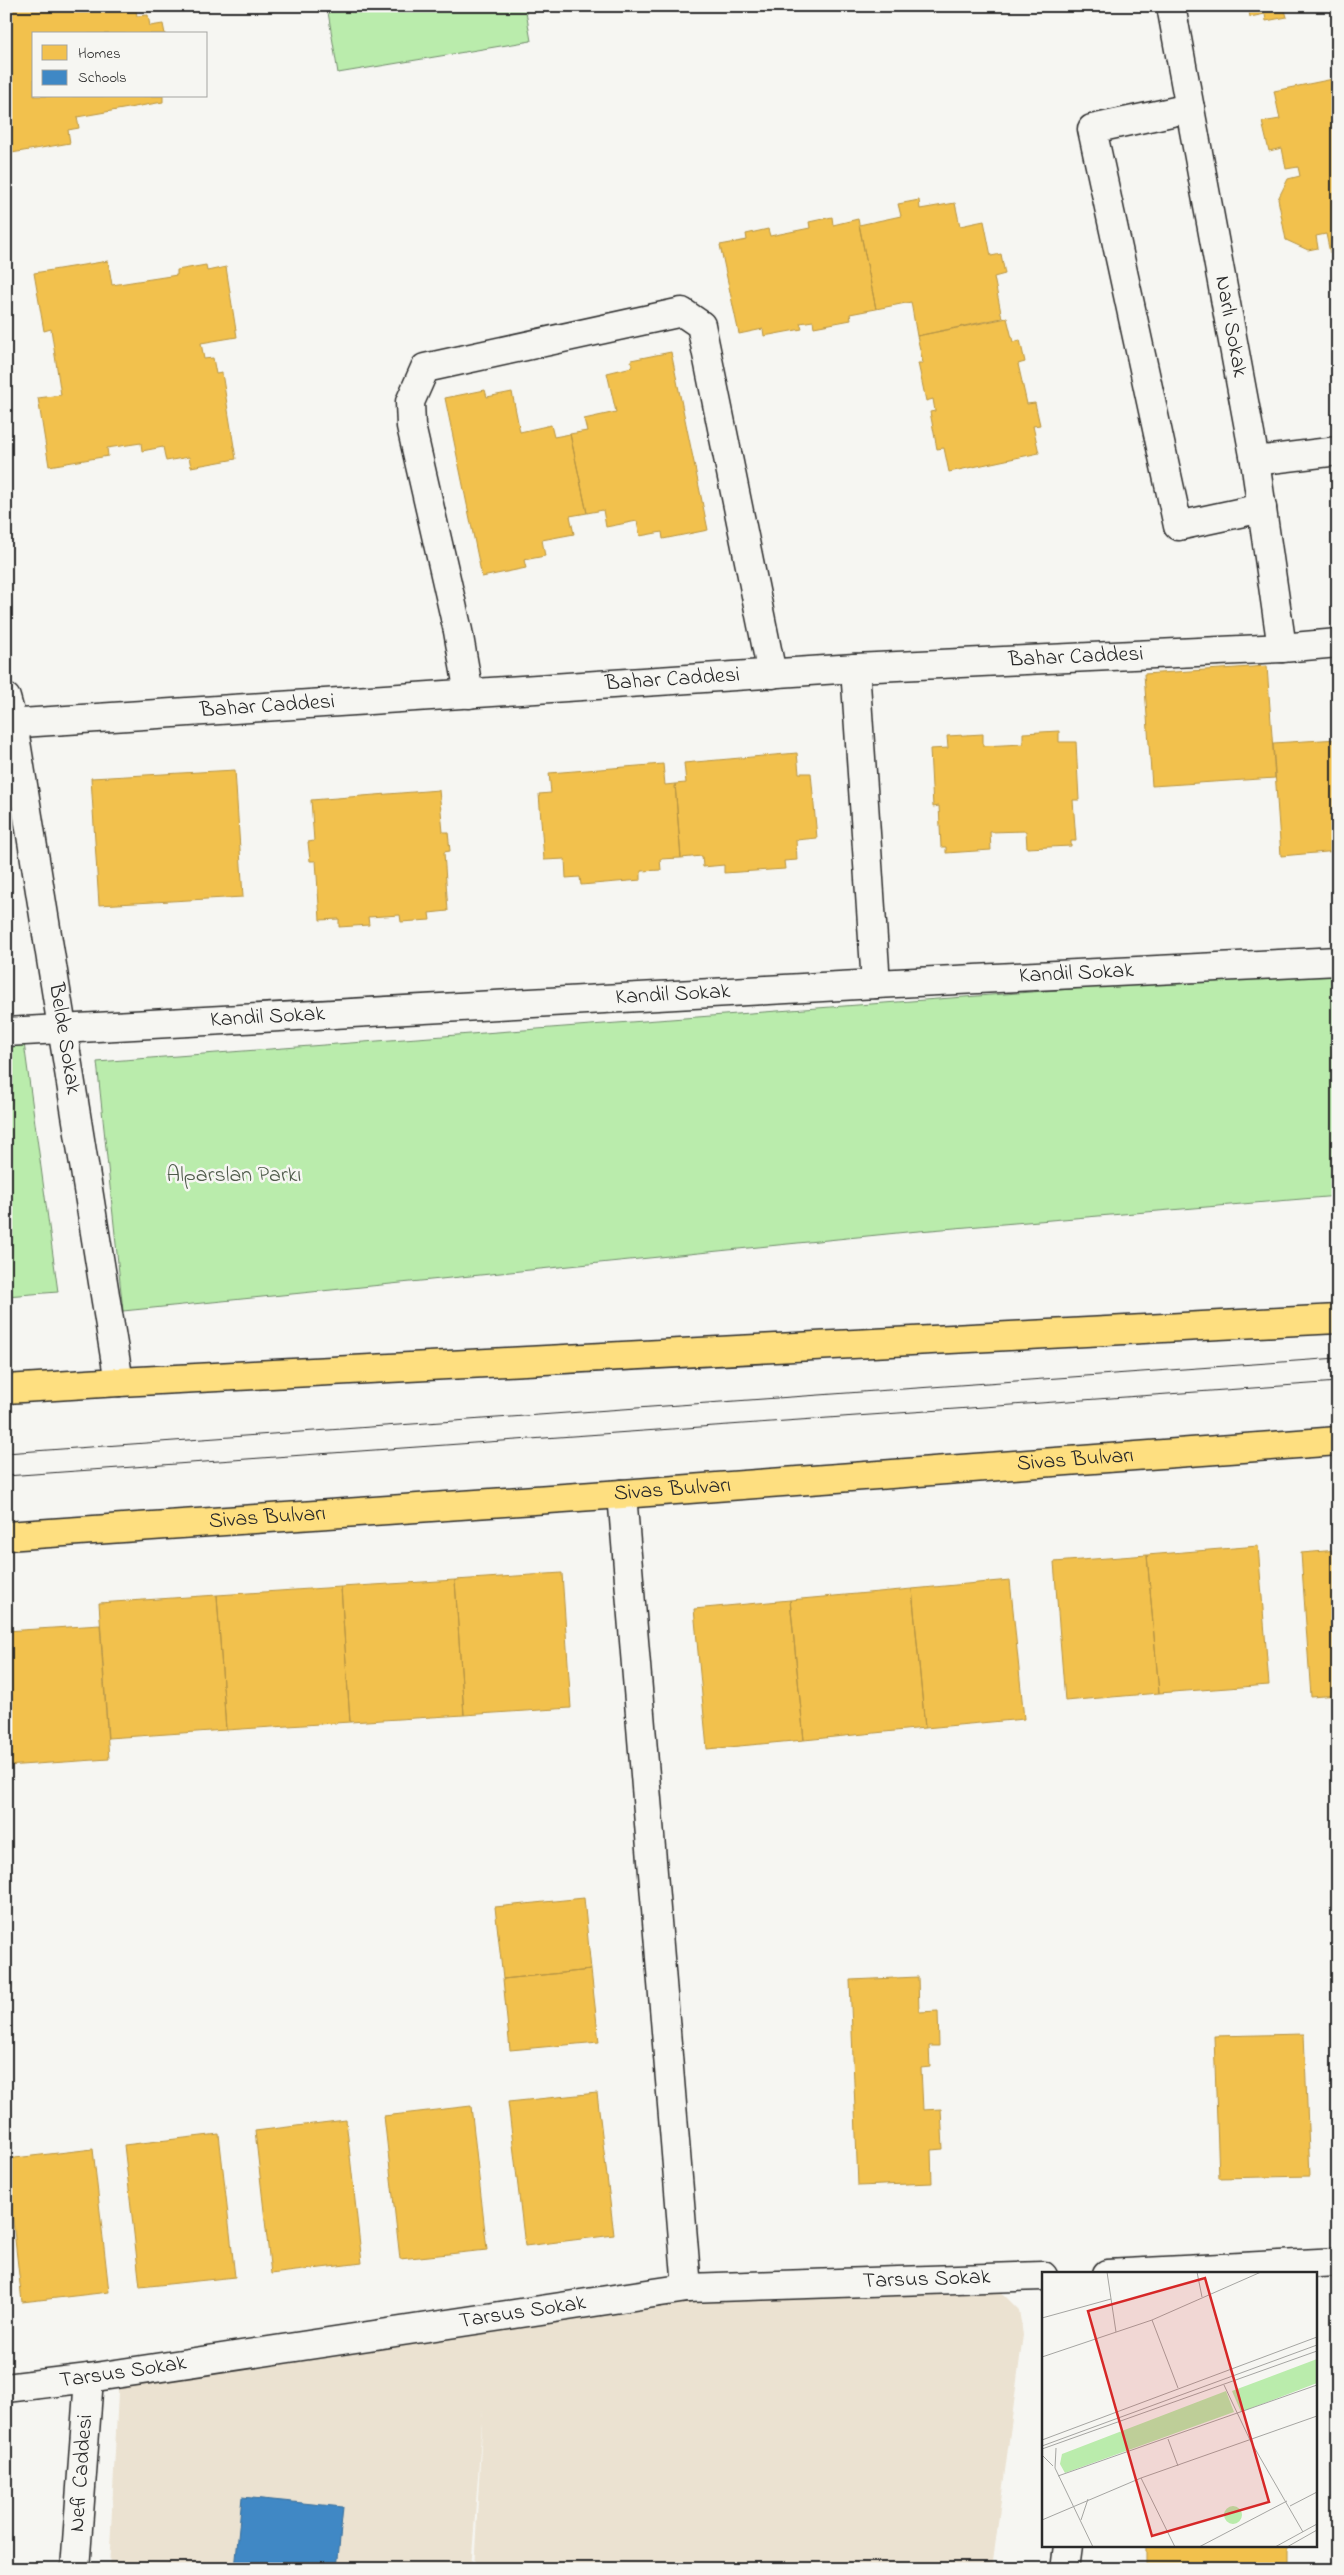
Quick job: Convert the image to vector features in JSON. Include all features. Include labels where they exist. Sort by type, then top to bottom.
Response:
[{"type":"highway","points":[[6,1390],[118,1382],[1338,1319]]},
{"type":"highway","name":"Sivas Bulvarı","points":[[6,1536],[622,1494],[1338,1441]]},
{"type":"street","name":"Narlı Sokak","points":[[1171,6],[1255,461],[1282,648]]},
{"type":"street","points":[[1190,108],[1092,129],[1178,526],[1262,508]]},
{"type":"street","points":[[468,694],[458,631],[411,426],[410,402],[424,368],[682,312],[701,325],[772,674]]},
{"type":"street","points":[[1255,461],[1338,451]]},
{"type":"street","name":"Bahar Caddesi","points":[[9,715],[468,694],[855,668],[1282,648],[1338,643]]},
{"type":"street","points":[[855,668],[876,984]]},
{"type":"street","name":"Belde Sokak","points":[[9,715],[118,1382]]},
{"type":"street","name":"Kandil Sokak","points":[[6,1032],[61,1027],[1338,961]]},
{"type":"street","points":[[622,1494],[687,2288]]},
{"type":"street","points":[[1146,2272],[1338,2262]]},
{"type":"street","name":"Tarsus Sokak","points":[[6,2388],[89,2378],[687,2288],[1042,2276]]},
{"type":"street","name":"Nefi Caddesi","points":[[76,2569],[89,2378]]},
{"type":"street","points":[[1065,2569],[1068,2548]]},
{"type":"shaded area","points":[[961,2269],[993,2284],[1019,2310],[1023,2335],[992,2569],[474,2569],[483,2410],[471,2569],[109,2569],[119,2373],[489,2318]]},
{"type":"green space","points":[[327,6],[525,6],[531,41],[338,73]]},
{"type":"green space","name":"Alparslan Parkı","points":[[1338,969],[1338,1196],[907,1232],[123,1311],[97,1062]]},
{"type":"green space","points":[[24,1043],[58,1292],[6,1296],[6,1045]]},
{"type":"building: Homes","points":[[6,6],[135,6],[137,16],[148,15],[150,26],[163,24],[165,32],[32,32],[32,98],[163,98],[163,102],[77,117],[79,128],[68,130],[70,143],[6,154]]},
{"type":"building: Homes","points":[[1248,6],[1304,6],[1285,10],[1287,17],[1266,21],[1265,14],[1250,17]]},
{"type":"building: Homes","points":[[1338,78],[1338,250],[1330,253],[1326,234],[1316,236],[1318,248],[1308,250],[1286,240],[1278,199],[1288,179],[1300,176],[1298,167],[1286,169],[1282,148],[1269,151],[1262,122],[1280,119],[1274,91]]},
{"type":"building: Homes","points":[[919,200],[920,209],[955,203],[960,226],[984,221],[991,256],[1001,254],[1005,274],[994,277],[1002,318],[917,336],[911,302],[876,309],[859,225],[901,216],[898,204]]},
{"type":"building: Homes","points":[[832,217],[833,225],[858,219],[876,309],[850,314],[851,320],[814,327],[813,321],[800,323],[802,329],[764,336],[763,329],[739,334],[720,245],[747,240],[746,234],[768,229],[770,236],[810,228],[809,222]]},
{"type":"building: Homes","points":[[108,261],[112,285],[177,275],[177,270],[206,265],[207,271],[226,267],[237,337],[201,343],[204,359],[213,358],[216,374],[222,373],[236,459],[191,467],[189,457],[166,461],[163,447],[142,451],[141,443],[107,448],[108,456],[49,466],[38,398],[61,395],[51,329],[44,331],[34,273]]},
{"type":"building: Homes","points":[[1007,318],[1013,342],[1020,340],[1025,362],[1018,364],[1027,404],[1035,403],[1040,425],[1033,426],[1039,453],[949,472],[944,448],[937,449],[930,412],[935,411],[933,399],[926,401],[918,363],[923,363],[917,336]]},
{"type":"building: Homes","points":[[671,352],[708,530],[663,539],[662,532],[640,536],[637,521],[606,527],[603,510],[587,513],[570,434],[587,431],[584,419],[616,412],[607,373],[632,367],[631,360]]},
{"type":"building: Homes","points":[[485,390],[487,397],[512,392],[520,432],[551,425],[554,437],[570,434],[587,513],[570,516],[574,534],[542,540],[545,556],[524,560],[526,568],[482,577],[445,398]]},
{"type":"building: Homes","points":[[1267,666],[1275,778],[1152,786],[1144,674]]},
{"type":"building: Homes","points":[[1059,731],[1059,742],[1076,742],[1079,800],[1073,800],[1076,841],[1071,841],[1071,846],[1027,848],[1026,831],[990,832],[991,850],[946,853],[946,847],[941,847],[939,806],[933,807],[930,749],[948,748],[947,736],[983,734],[983,746],[1023,744],[1023,733]]},
{"type":"building: Homes","points":[[1338,739],[1338,851],[1281,856],[1273,743]]},
{"type":"building: Homes","points":[[797,753],[799,773],[811,773],[817,838],[796,840],[797,860],[784,861],[785,869],[724,873],[724,865],[703,867],[702,856],[681,858],[675,784],[686,783],[684,763]]},
{"type":"building: Homes","points":[[663,764],[665,785],[675,784],[681,858],[660,859],[661,870],[641,871],[641,880],[581,885],[580,877],[566,878],[565,859],[544,860],[539,794],[551,793],[549,773]]},
{"type":"building: Homes","points":[[235,770],[243,897],[99,905],[91,778]]},
{"type":"building: Homes","points":[[439,790],[443,832],[448,832],[450,851],[444,852],[448,911],[429,913],[430,920],[401,922],[400,915],[368,917],[369,925],[339,927],[339,919],[320,920],[316,861],[310,861],[308,842],[314,841],[311,800]]},
{"type":"building: Homes","points":[[1258,1546],[1269,1685],[1159,1693],[1147,1555]]},
{"type":"building: Homes","points":[[1338,1550],[1338,1695],[1311,1697],[1301,1553]]},
{"type":"building: Homes","points":[[1147,1555],[1159,1693],[1065,1701],[1054,1562]]},
{"type":"building: Homes","points":[[562,1573],[571,1708],[464,1715],[455,1580]]},
{"type":"building: Homes","points":[[455,1580],[464,1715],[350,1722],[341,1587]]},
{"type":"building: Homes","points":[[1010,1580],[1024,1719],[925,1728],[912,1589]]},
{"type":"building: Homes","points":[[341,1587],[350,1722],[226,1730],[217,1595]]},
{"type":"building: Homes","points":[[912,1589],[925,1728],[804,1740],[790,1600]]},
{"type":"building: Homes","points":[[217,1595],[226,1730],[108,1738],[99,1603]]},
{"type":"building: Homes","points":[[790,1600],[804,1740],[707,1749],[694,1609]]},
{"type":"building: Homes","points":[[100,1625],[109,1759],[6,1766],[6,1631]]},
{"type":"building: Homes","points":[[584,1898],[591,1970],[503,1979],[495,1907]]},
{"type":"building: Homes","points":[[591,1970],[599,2042],[510,2050],[503,1979]]},
{"type":"building: Homes","points":[[918,1977],[919,2012],[938,2011],[939,2046],[929,2046],[930,2067],[921,2068],[923,2110],[941,2109],[943,2149],[931,2150],[932,2183],[858,2186],[850,1980]]},
{"type":"building: Homes","points":[[1304,2034],[1310,2176],[1219,2178],[1214,2036]]},
{"type":"building: Homes","points":[[597,2093],[614,2235],[525,2246],[508,2102]]},
{"type":"building: Homes","points":[[471,2106],[487,2250],[400,2259],[384,2116]]},
{"type":"building: Homes","points":[[346,2120],[362,2263],[271,2274],[255,2131]]},
{"type":"building: Homes","points":[[219,2134],[235,2277],[140,2287],[124,2145]]},
{"type":"building: Homes","points":[[93,2149],[109,2292],[22,2302],[6,2159]]},
{"type":"building: Homes","points":[[1146,2548],[1287,2548],[1287,2569],[1146,2569]]},
{"type":"building: Schools","points":[[242,2497],[343,2507],[337,2569],[235,2569]]},
{"type":"tram line","points":[[6,1453],[1338,1358]]},
{"type":"tram line","points":[[6,1476],[1338,1382]]}]
